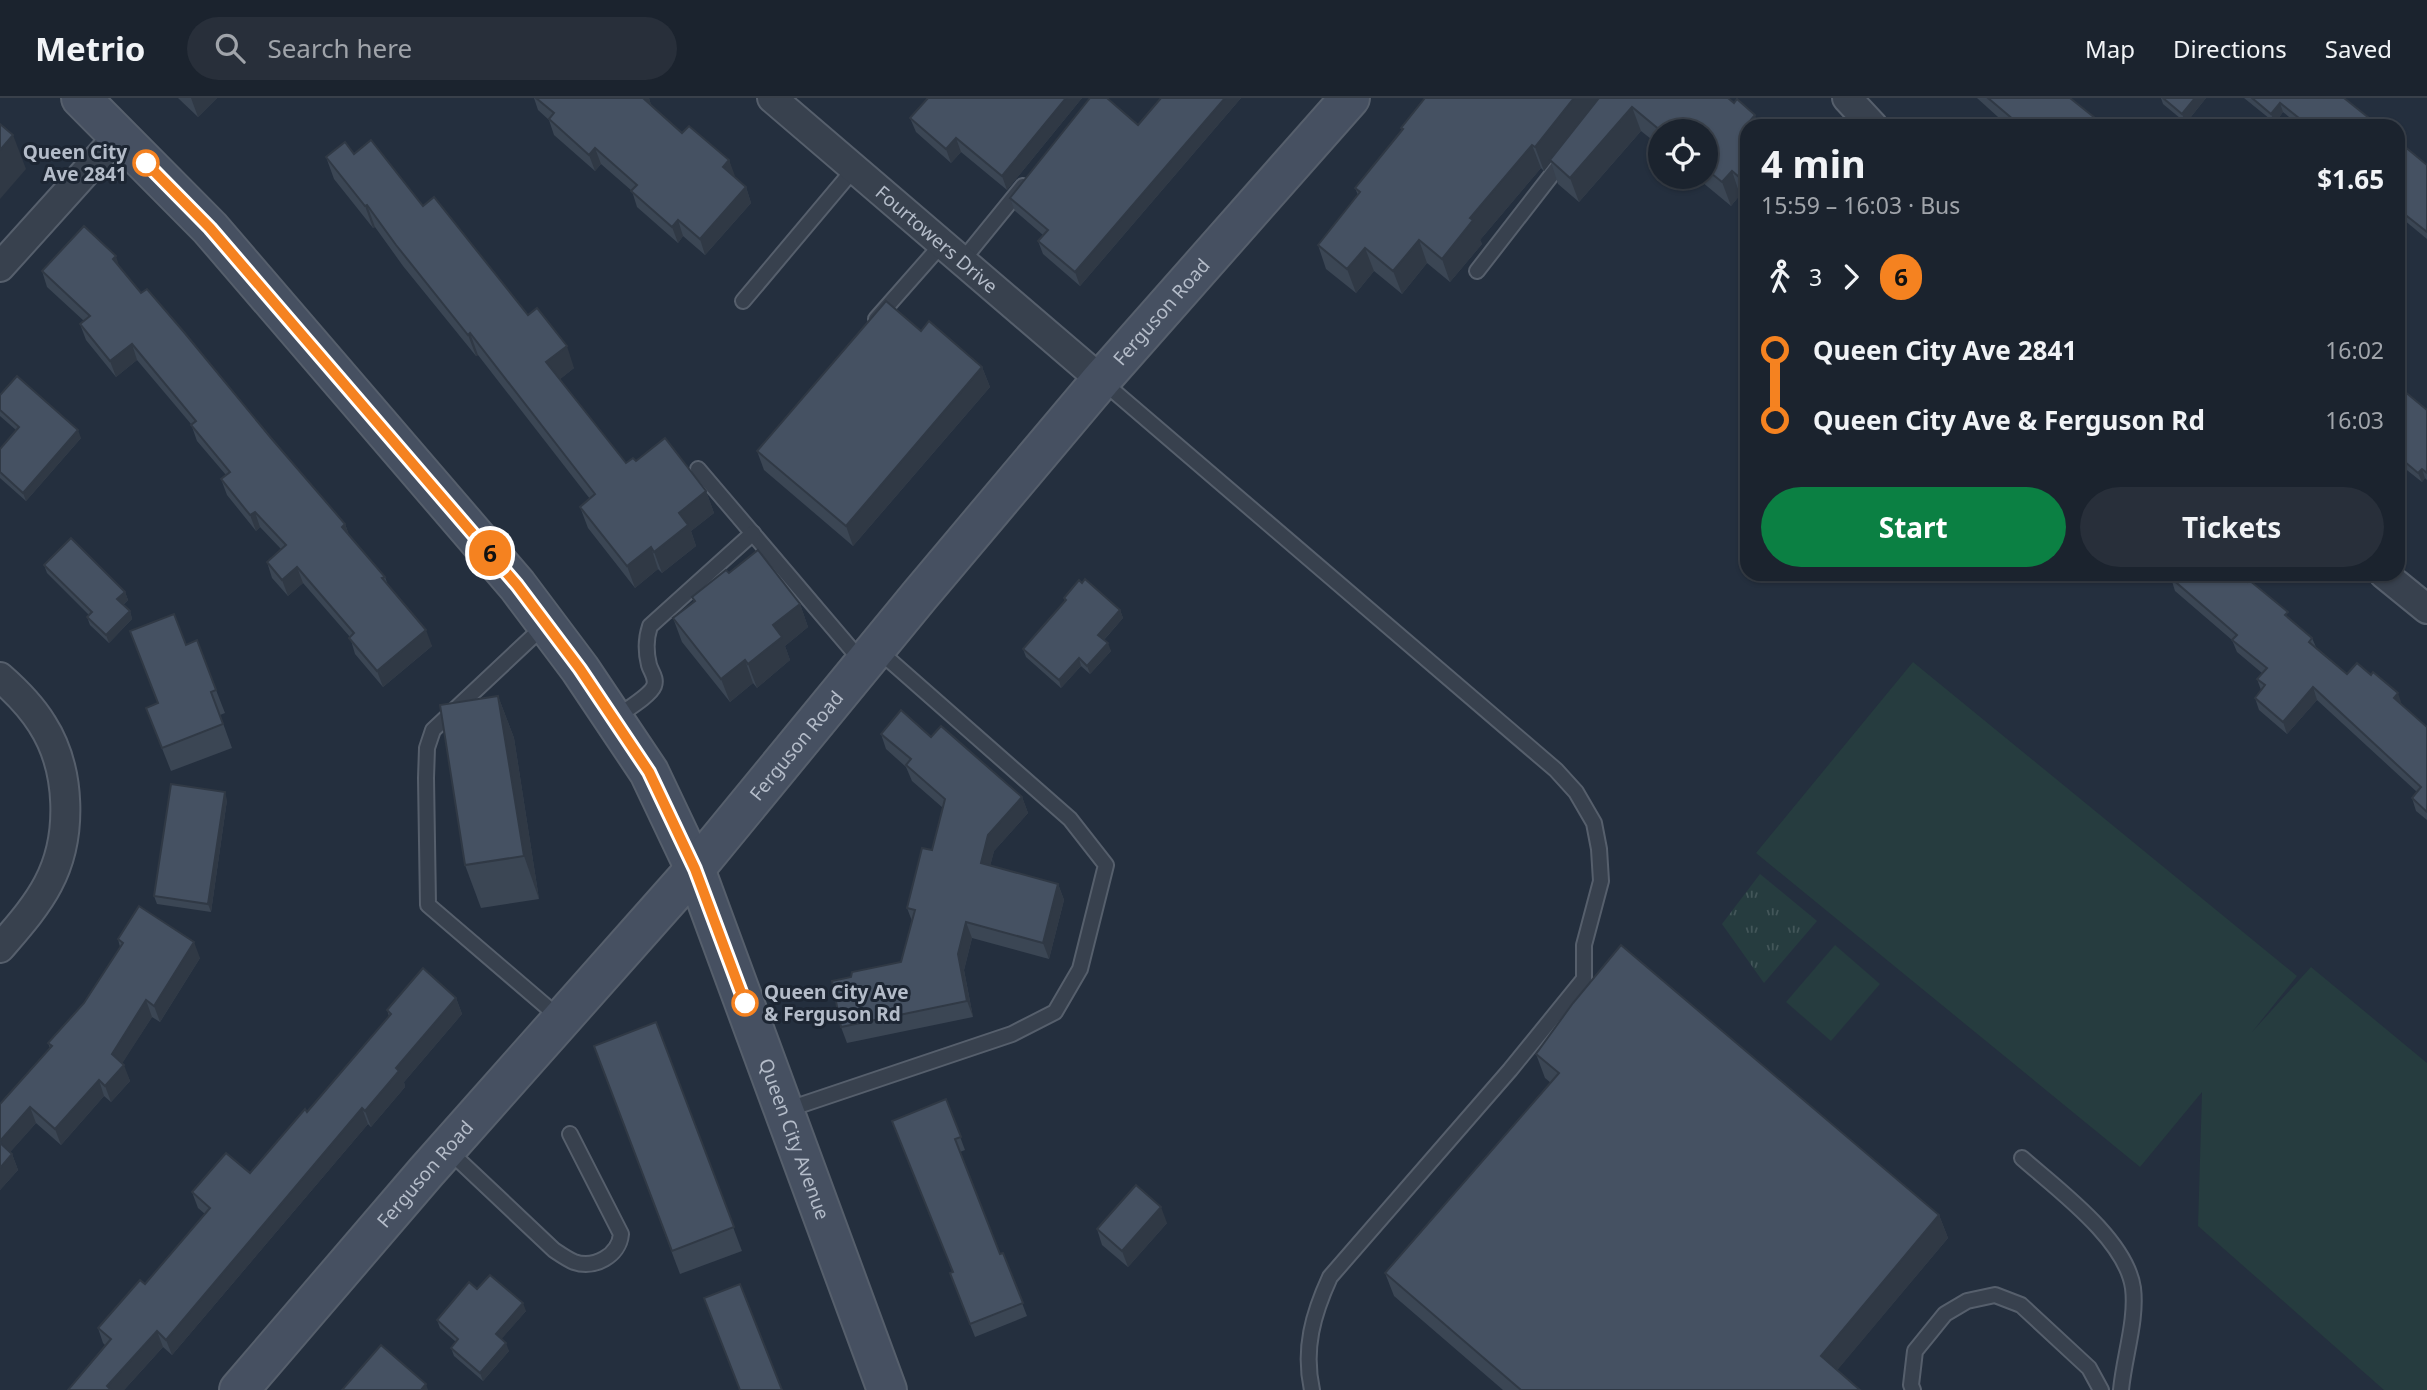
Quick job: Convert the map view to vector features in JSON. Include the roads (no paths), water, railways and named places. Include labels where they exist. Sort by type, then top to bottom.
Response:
[{"type":"street","name":"Fourtowers Drive","points":[[772,98],[1101,380]]},
{"type":"street","name":"Ferguson Road","points":[[239,1390],[447,1149],[695,869],[1101,380],[1350,98]]},
{"type":"street","points":[[1847,98],[1866,119]]},
{"type":"street","points":[[0,267],[100,110]]},
{"type":"street","name":"Queen City Avenue","points":[[100,110],[210,228],[517,585],[580,669],[649,772],[695,869],[887,1390]]},
{"type":"street","points":[[2393,581],[2427,609]]},
{"type":"street","points":[[0,677],[23,698],[44,727],[58,760],[65,794],[65,825],[59,855],[48,884],[18,928],[0,948]]},
{"type":"lane","points":[[1477,271],[1570,152]]},
{"type":"lane","points":[[743,301],[854,169]]},
{"type":"lane","points":[[862,334],[1033,174]]},
{"type":"lane","points":[[1101,380],[1556,770],[1576,792],[1594,823],[1600,849],[1601,881],[1584,945],[1584,979],[1510,1070],[1330,1277],[1316,1307],[1309,1342],[1309,1378],[1312,1390]]},
{"type":"lane","points":[[698,469],[753,533],[870,656],[1070,819],[1106,865],[1080,969],[1055,1012],[1012,1034],[785,1111]]},
{"type":"lane","points":[[614,719],[650,692],[654,685],[646,637],[650,626],[753,533]]},
{"type":"lane","points":[[547,624],[433,730],[427,748],[425,778],[428,905],[562,1020]]},
{"type":"lane","points":[[447,1149],[554,1250],[574,1262],[599,1262],[620,1243],[621,1234],[570,1134]]},
{"type":"lane","points":[[2022,1158],[2108,1236],[2125,1263],[2133,1287],[2132,1317],[2121,1390]]},
{"type":"lane","points":[[1913,1390],[1911,1385],[1915,1351],[1945,1314],[1967,1301],[1995,1296],[2021,1305],[2090,1368],[2101,1390]]},
{"type":"place","name":"Queen City Ave 2841","points":[[146,163]]},
{"type":"place","name":"Queen City Ave & Ferguson Rd","points":[[745,1003]]}]
